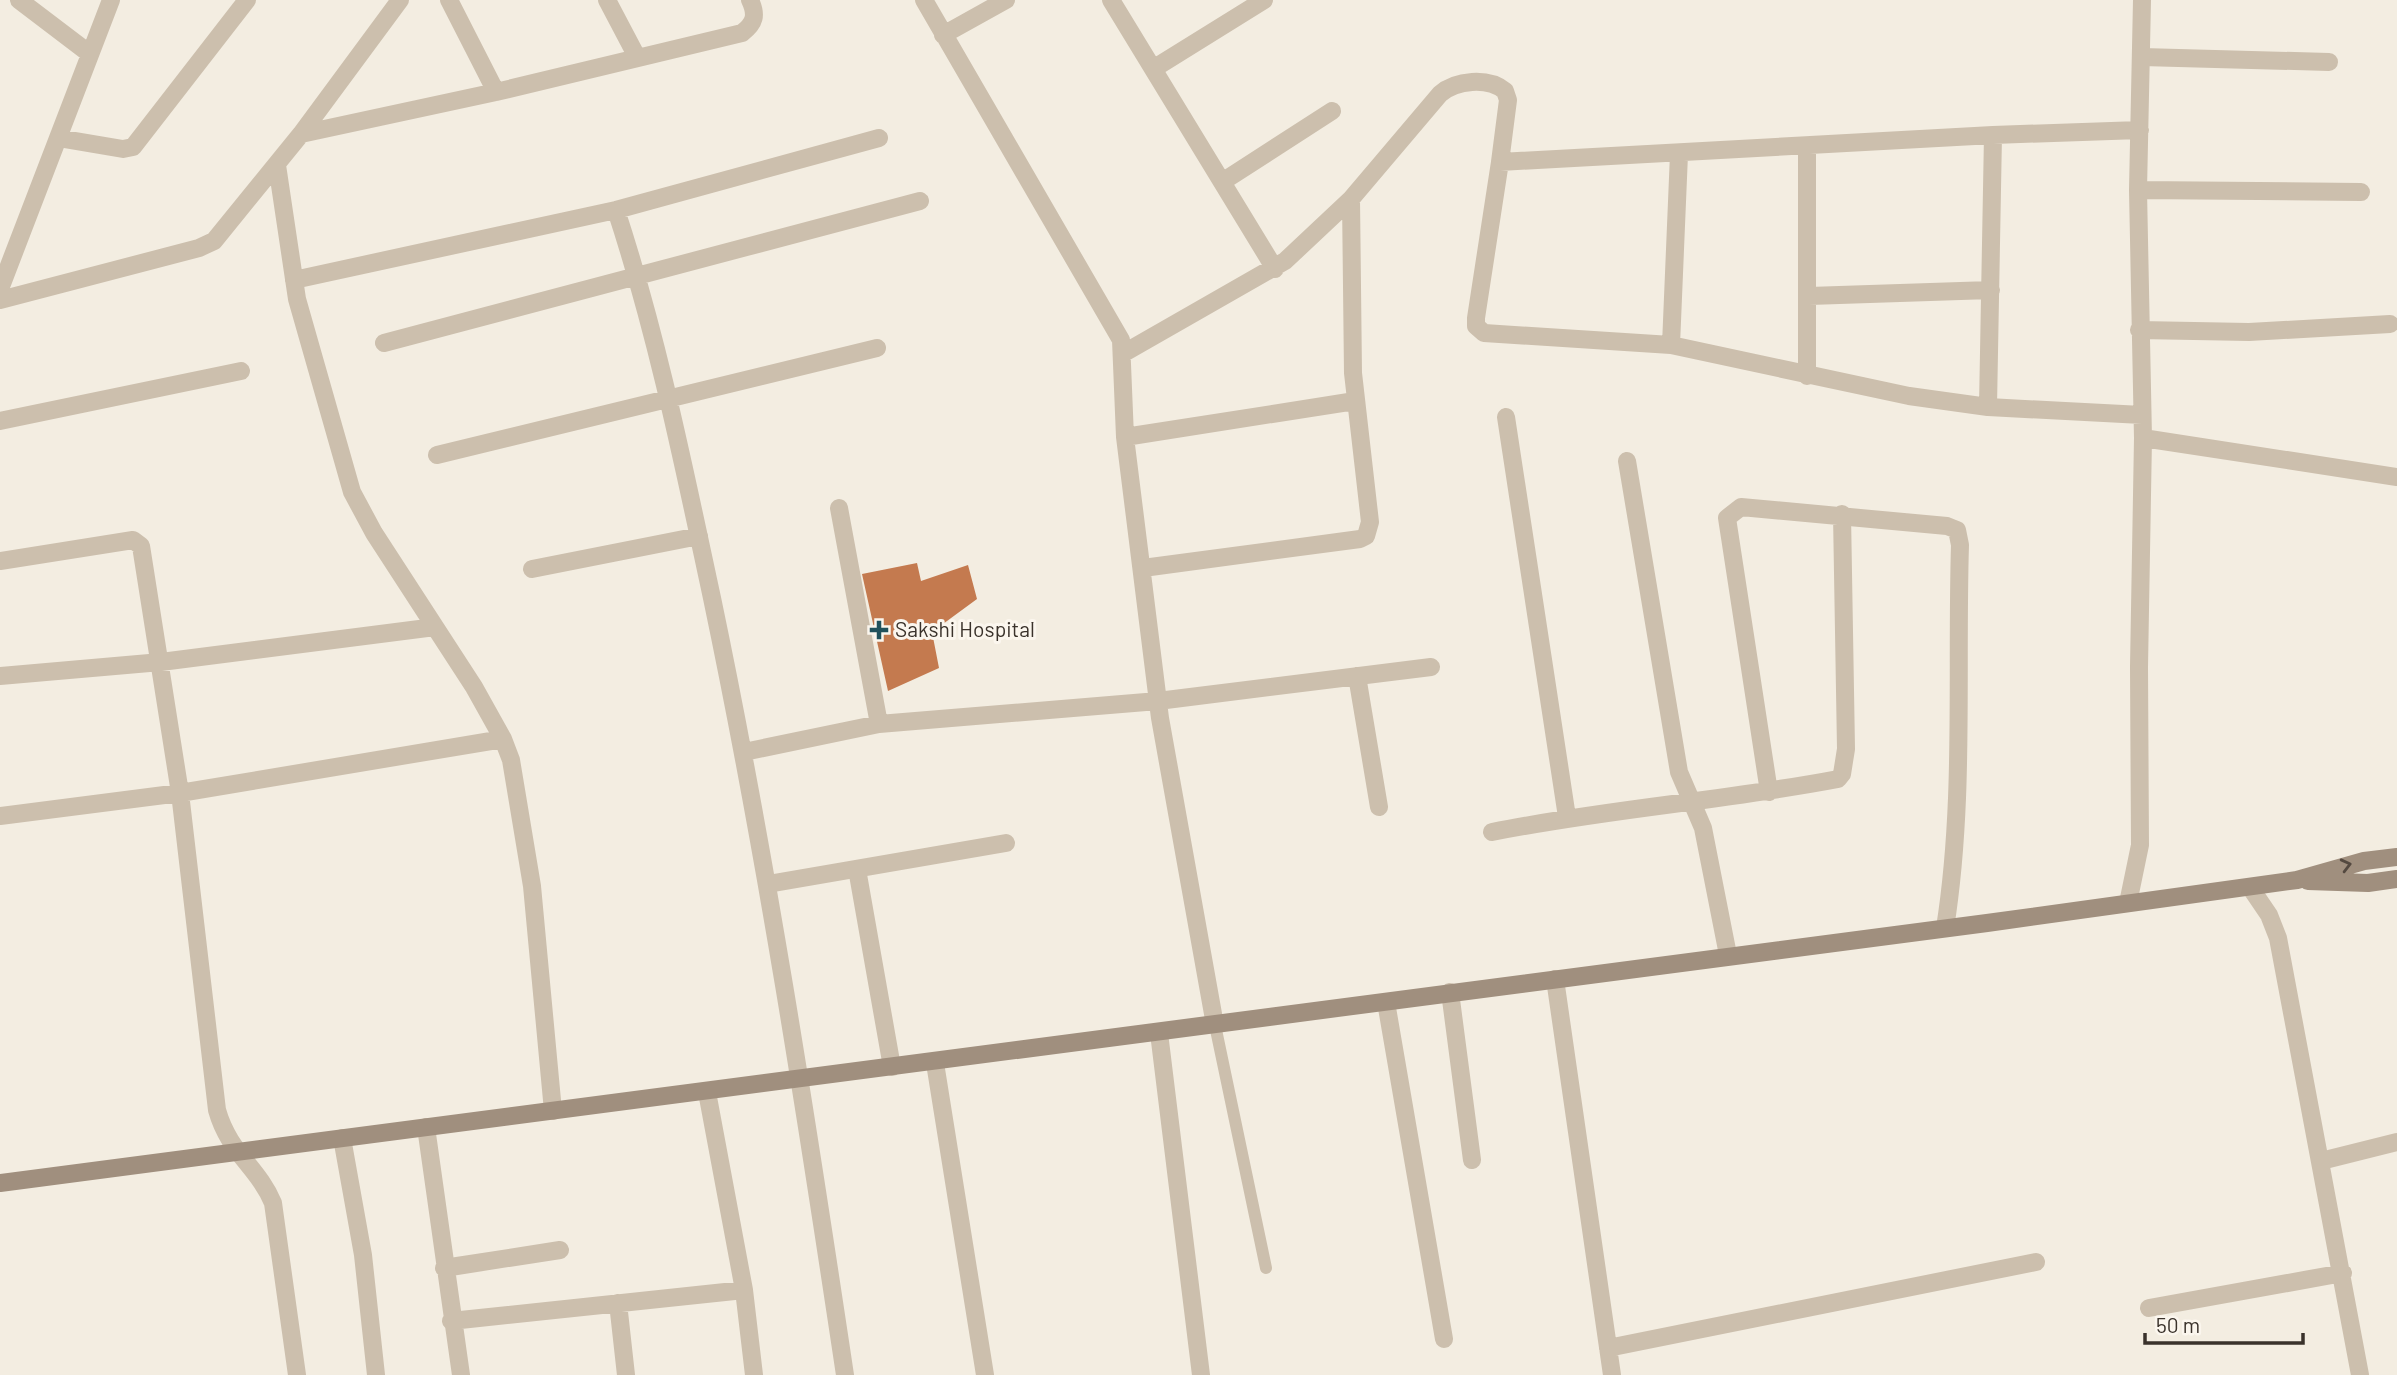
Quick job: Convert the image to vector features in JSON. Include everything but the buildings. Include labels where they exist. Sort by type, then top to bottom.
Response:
[{"type":"main road","points":[[0,1183],[801,1078],[935,1063],[2250,887],[2297,880],[2364,861],[2397,857]]},
{"type":"main road","points":[[2297,880],[2345,883],[2397,879]]},
{"type":"street","points":[[19,0],[81,48]]},
{"type":"street","points":[[0,289],[58,138],[81,48],[111,0]]},
{"type":"street","points":[[58,138],[123,149],[133,147],[247,0]]},
{"type":"street","points":[[0,300],[199,248],[214,241],[301,134],[400,0]]},
{"type":"street","points":[[449,0],[496,92]]},
{"type":"street","points":[[607,0],[637,57]]},
{"type":"street","points":[[301,134],[496,92],[742,33],[752,25],[755,17],[750,0]]},
{"type":"street","points":[[924,0],[1114,323],[1124,353],[1125,437],[1158,701],[1215,1025]]},
{"type":"street","points":[[943,35],[1006,0]]},
{"type":"street","points":[[1111,0],[1275,269]]},
{"type":"street","points":[[1153,69],[1264,0]]},
{"type":"street","points":[[2128,903],[2140,845],[2139,667],[2143,438],[2138,190],[2142,0]]},
{"type":"street","points":[[2142,57],[2329,62]]},
{"type":"street","points":[[1124,353],[1275,269],[1351,198],[1440,94],[1458,84],[1489,83],[1505,91],[1508,100],[1476,318],[1478,330],[1514,336],[1671,345],[1807,376],[1989,407],[2142,415]]},
{"type":"street","points":[[1222,182],[1332,111]]},
{"type":"street","points":[[1500,162],[1993,135],[2140,130]]},
{"type":"street","points":[[1989,407],[1993,135]]},
{"type":"street","points":[[294,280],[617,210],[879,138]]},
{"type":"street","points":[[1807,146],[1807,376]]},
{"type":"street","points":[[1671,345],[1679,154]]},
{"type":"street","points":[[277,164],[294,280],[352,492],[374,533],[503,739],[516,779],[532,886],[553,1111]]},
{"type":"street","points":[[2138,190],[2361,191]]},
{"type":"street","points":[[1143,568],[1360,539],[1366,536],[1370,522],[1355,401],[1351,198]]},
{"type":"street","points":[[384,343],[638,278],[920,201]]},
{"type":"street","points":[[617,210],[671,400],[744,752],[801,1078],[845,1375]]},
{"type":"street","points":[[1809,296],[1991,290]]},
{"type":"street","points":[[2139,330],[2249,332],[2390,324]]},
{"type":"street","points":[[437,455],[877,348]]},
{"type":"street","points":[[0,421],[241,371]]},
{"type":"street","points":[[1125,437],[1355,401]]},
{"type":"street","points":[[1506,417],[1567,817]]},
{"type":"street","points":[[2143,438],[2397,477]]},
{"type":"street","points":[[1627,461],[1679,772],[1703,828],[1728,955]]},
{"type":"street","points":[[1769,792],[1727,518],[1741,507],[1842,514],[1947,526],[1956,530],[1960,537],[1956,800],[1953,877],[1945,928]]},
{"type":"street","points":[[839,508],[879,724]]},
{"type":"street","points":[[1492,832],[1567,817],[1694,803],[1838,779],[1842,774],[1846,749],[1842,514]]},
{"type":"street","points":[[532,569],[699,536]]},
{"type":"street","points":[[0,561],[133,540],[138,542],[161,662],[180,793],[217,1110],[235,1152],[267,1189],[273,1203],[297,1375]]},
{"type":"street","points":[[0,676],[161,662],[435,627]]},
{"type":"street","points":[[744,752],[879,724],[1158,701],[1432,667]]},
{"type":"street","points":[[1357,676],[1379,807]]},
{"type":"street","points":[[0,817],[180,793],[503,739]]},
{"type":"street","points":[[768,884],[1006,843]]},
{"type":"street","points":[[857,869],[892,1067]]},
{"type":"street","points":[[2250,887],[2269,915],[2278,938],[2343,1273],[2360,1375]]},
{"type":"street","points":[[1555,979],[1612,1375]]},
{"type":"street","points":[[1450,992],[1472,1160]]},
{"type":"street","points":[[1386,1002],[1444,1339]]},
{"type":"street","points":[[1159,1033],[1201,1375]]},
{"type":"street","points":[[935,1063],[985,1375]]},
{"type":"street","points":[[707,1092],[744,1290],[754,1375]]},
{"type":"street","points":[[426,1127],[461,1375]]},
{"type":"street","points":[[342,1138],[361,1242],[376,1375]]},
{"type":"street","points":[[2321,1161],[2397,1142]]},
{"type":"street","points":[[444,1268],[560,1251]]},
{"type":"street","points":[[1608,1348],[2036,1262]]},
{"type":"street","points":[[2149,1308],[2343,1273]]},
{"type":"street","points":[[452,1321],[744,1290]]},
{"type":"street","points":[[618,1303],[626,1375]]},
{"type":"lane","points":[[1215,1025],[1266,1268]]},
{"type":"place","name":"Sakshi Hospital","points":[[879,630]]}]
